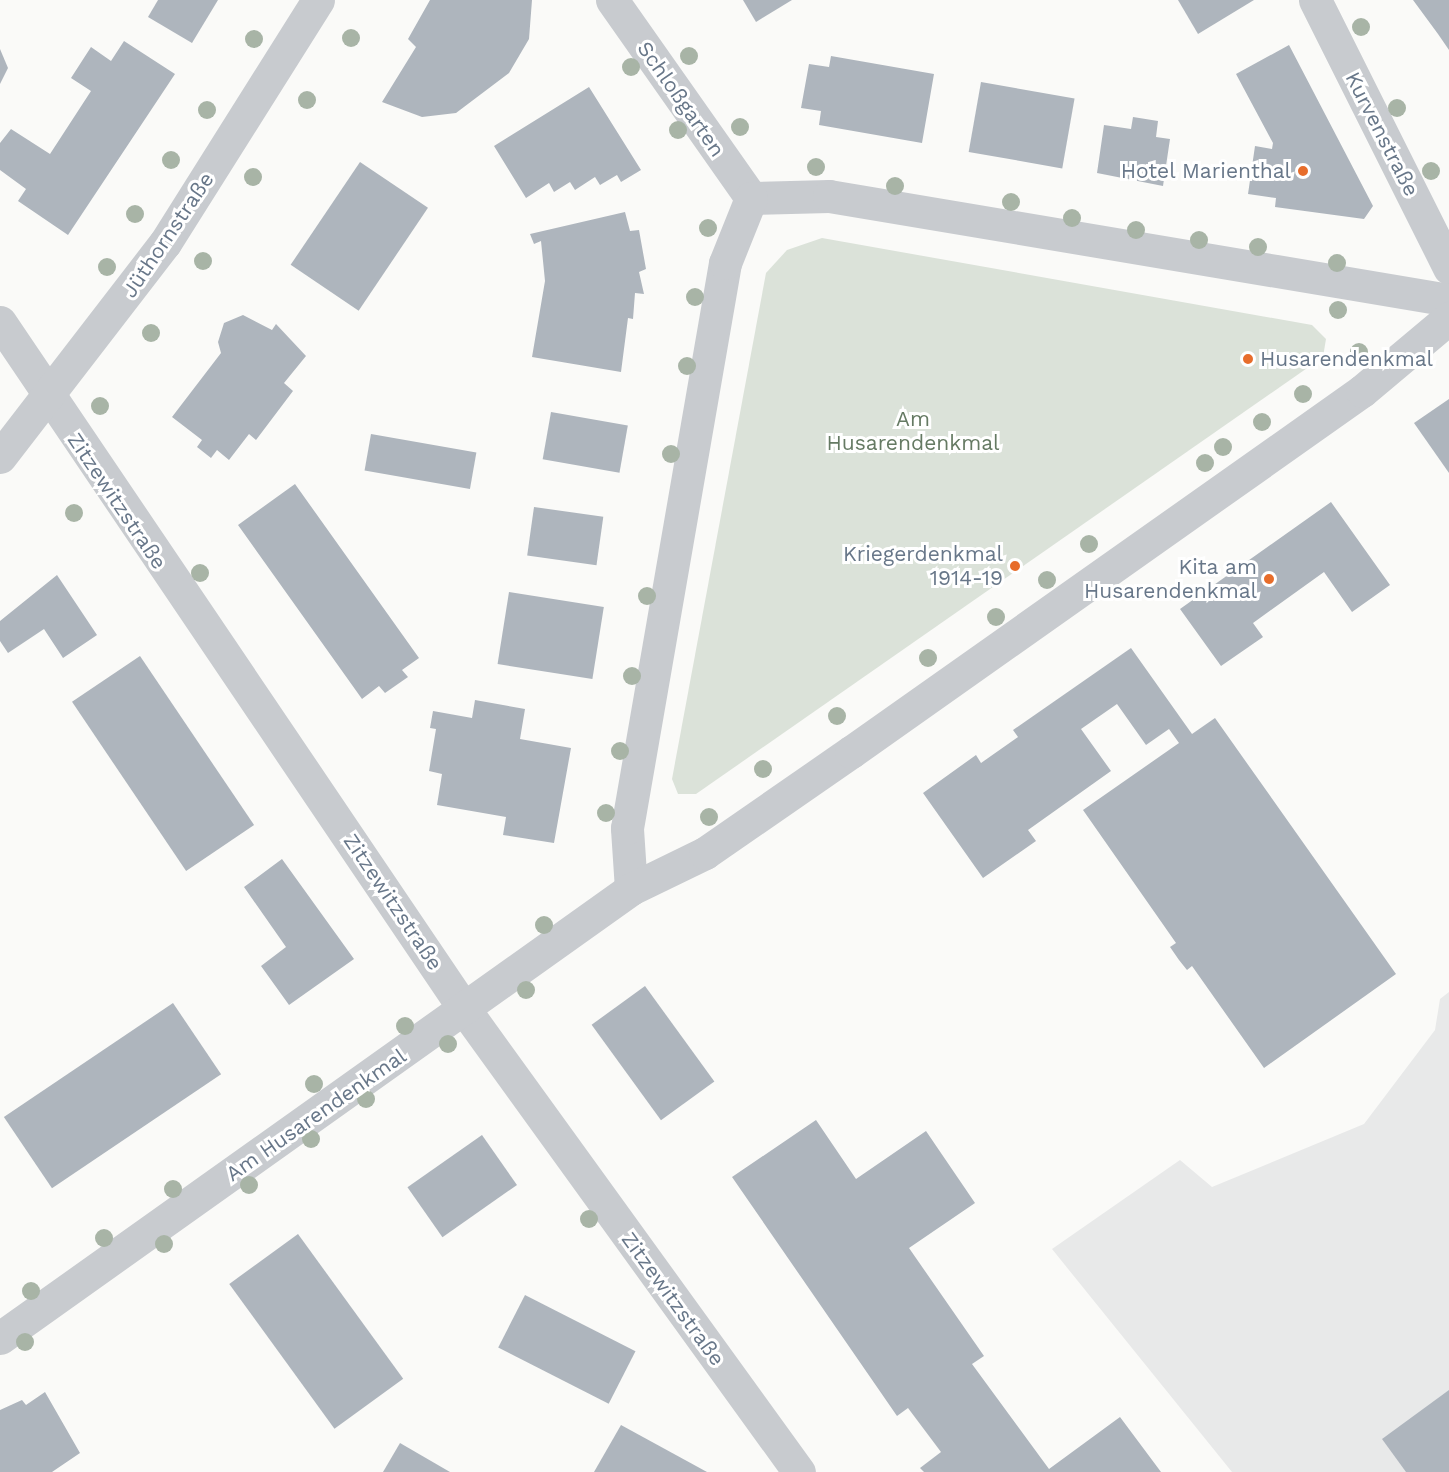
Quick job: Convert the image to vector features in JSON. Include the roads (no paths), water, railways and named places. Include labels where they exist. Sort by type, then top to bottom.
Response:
[{"type":"street","name":"Jüthornstraße","points":[[0,457],[165,243],[318,0]]},
{"type":"street","name":"Schloßgarten","points":[[612,0],[751,198]]},
{"type":"street","name":"Kurvenstraße","points":[[1315,0],[1449,268]]},
{"type":"street","points":[[631,889],[627,828],[725,263],[751,198],[829,195],[1449,300]]},
{"type":"street","name":"Am Husarendenkmal","points":[[0,1338],[465,1010],[631,889],[705,853],[851,752],[1362,391],[1449,318]]},
{"type":"street","name":"Zitzewitzstraße","points":[[0,322],[47,398],[465,1010],[799,1472]]},
{"type":"place","name":"Hotel Marienthal","points":[[1303,171]]},
{"type":"place","name":"Husarendenkmal","points":[[1248,359]]},
{"type":"place","name":"Kriegerdenkmal 1914-19","points":[[1015,566]]},
{"type":"place","name":"Kita am Husarendenkmal","points":[[1269,579]]}]
